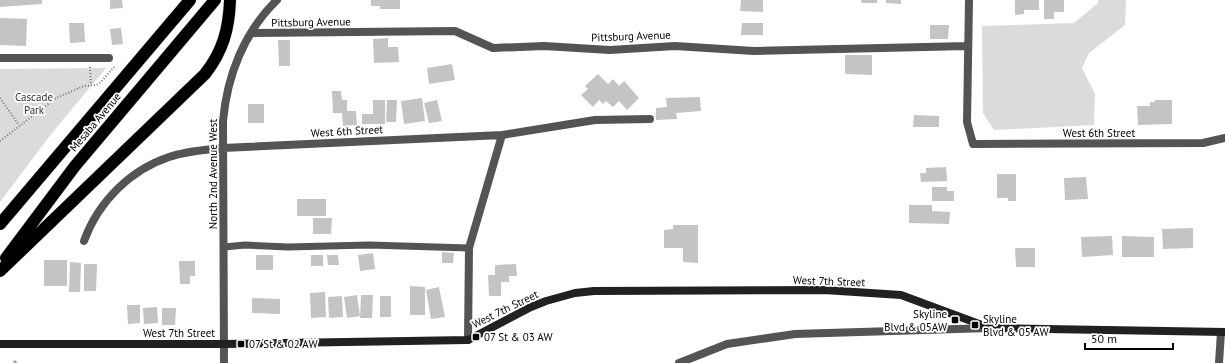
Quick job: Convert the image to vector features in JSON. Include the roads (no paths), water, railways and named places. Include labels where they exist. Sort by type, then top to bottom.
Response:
[{"type":"highway","name":"Mesaba Avenue","points":[[0,224],[190,0]]},
{"type":"highway","name":"Mesaba Avenue","points":[[0,266],[75,166],[196,20],[215,0]]},
{"type":"highway","points":[[0,271],[205,74],[216,59],[224,41],[230,0]]},
{"type":"street","name":"North 2nd Avenue West","points":[[224,363],[223,121],[229,81],[251,33],[277,0]]},
{"type":"street","points":[[968,46],[969,0]]},
{"type":"street","name":"Pittsburg Avenue","points":[[251,33],[455,30],[493,48],[544,46],[610,50],[675,46],[754,51],[968,46]]},
{"type":"street","name":"West 6th Street","points":[[968,46],[967,122],[973,144],[1203,143],[1225,138]]},
{"type":"street","points":[[0,58],[109,58]]},
{"type":"street","name":"West 6th Street","points":[[84,241],[88,230],[108,198],[122,184],[145,167],[169,157],[223,148],[502,135],[595,120],[650,119]]},
{"type":"street","points":[[468,340],[469,248],[502,135]]},
{"type":"street","name":"West 7th Street","points":[[0,344],[224,344],[468,340],[531,307],[546,301],[575,293],[594,292],[824,290],[901,295],[990,328],[1223,332]]},
{"type":"street","points":[[679,363],[727,344],[795,334],[990,328]]},
{"type":"street","points":[[1220,363],[1223,332]]},
{"type":"lane","points":[[224,247],[245,245],[288,247],[369,245],[469,248]]},
{"type":"place","name":"Skyline Blvd & 05AW","points":[[955,320]]},
{"type":"place","name":"Skyline Blvd & 05 AW","points":[[975,325]]},
{"type":"place","name":"07 St & 03 AW","points":[[476,337]]},
{"type":"place","name":"07 St & 02 AW","points":[[241,344]]},
{"type":"park label","name":"Cascade Park","points":[[34,103]]}]
